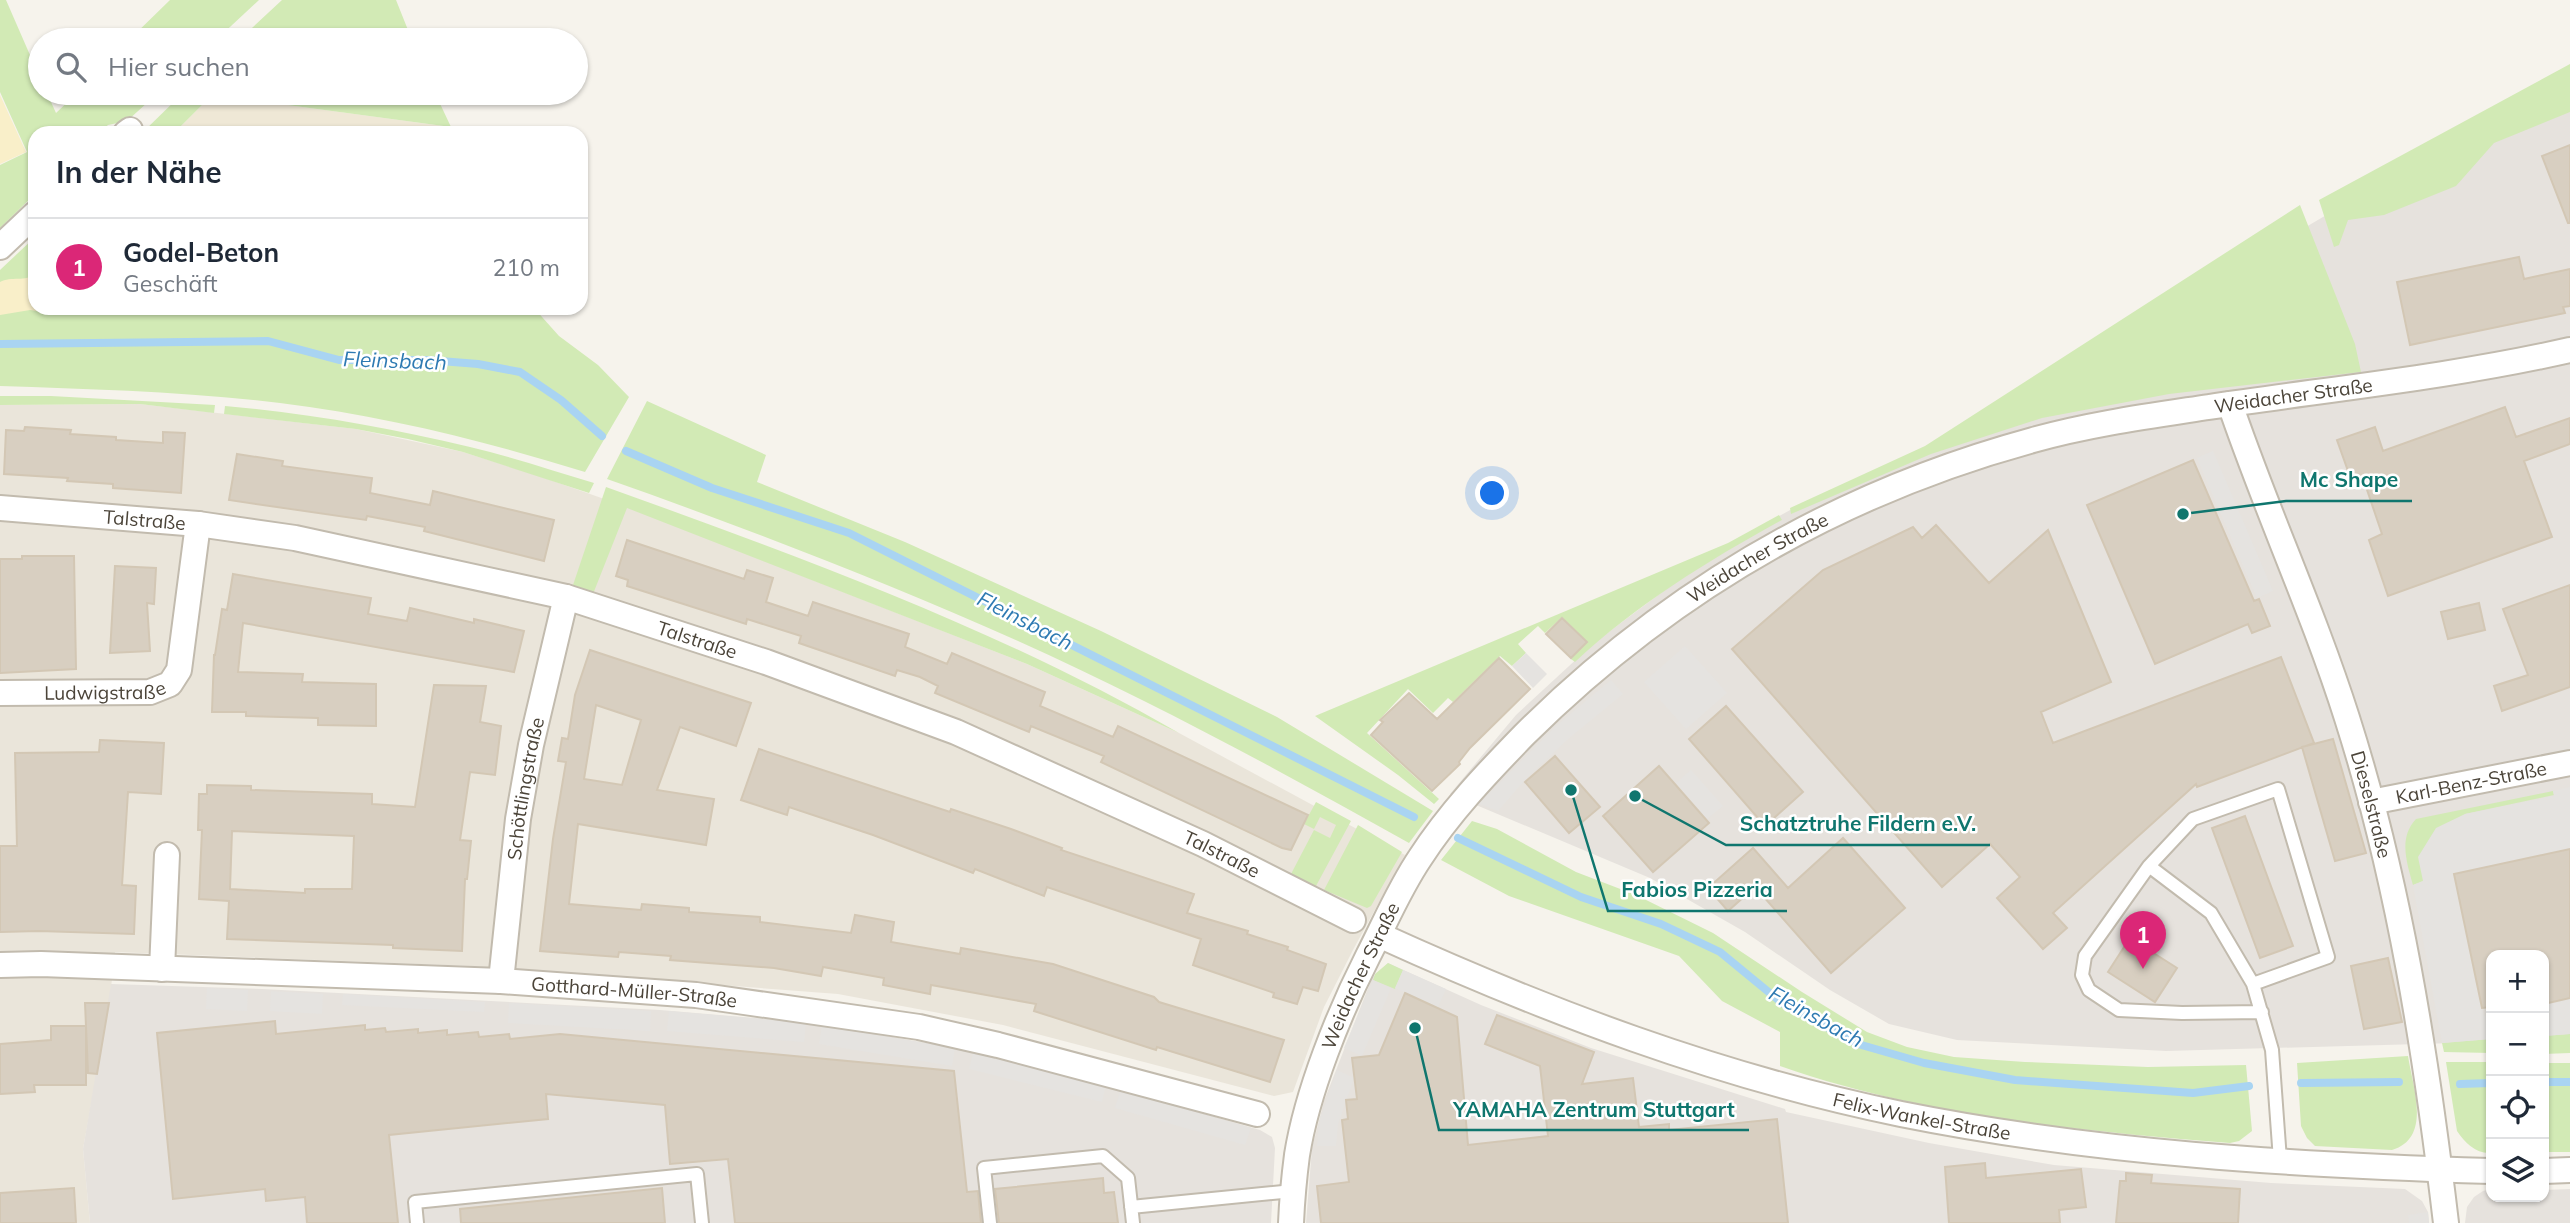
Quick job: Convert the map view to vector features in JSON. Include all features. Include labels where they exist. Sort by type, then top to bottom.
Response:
[{"type":"street","points":[[0,247],[28,221]]},
{"type":"street","name":"Weidacher Straße","points":[[1291,1223],[1303,1128],[1325,1058],[1349,995],[1400,891],[1420,857],[1448,819],[1503,756],[1549,710],[1674,609],[1731,570],[1844,508],[1899,483],[2038,438],[2146,416],[2440,376],[2570,350]]},
{"type":"street","name":"Dieselstraße","points":[[2230,404],[2315,625],[2347,719],[2371,802],[2419,1022],[2446,1223]]},
{"type":"street","name":"Talstraße","points":[[0,508],[198,524],[319,543],[566,597],[675,631],[956,732],[1203,844],[1353,920]]},
{"type":"street","name":"Ludwigstraße","points":[[0,693],[150,692],[170,684],[179,670],[198,524]]},
{"type":"street","name":"Schöttlingstraße","points":[[501,981],[519,820],[531,745],[566,597]]},
{"type":"street","name":"Karl-Benz-Straße","points":[[2371,802],[2570,763]]},
{"type":"street","points":[[162,969],[167,855]]},
{"type":"street","name":"Felix-Wankel-Straße","points":[[1379,935],[1475,978],[1588,1023],[1802,1089],[1898,1113],[2038,1138],[2110,1147],[2280,1160],[2486,1171]]},
{"type":"street","name":"Gotthard-Müller-Straße","points":[[0,965],[41,964],[501,981],[696,995],[919,1027],[998,1045],[1257,1114]]},
{"type":"street","points":[[2549,1171],[2570,1170]]},
{"type":"lane","points":[[2253,984],[2328,957],[2278,789],[2193,819],[2149,866],[2085,956],[2082,975],[2089,990],[2119,1010],[2182,1013],[2262,1012]]},
{"type":"lane","points":[[2149,866],[2211,913],[2253,984],[2273,1057],[2280,1160]]},
{"type":"lane","points":[[990,1223],[984,1168],[1103,1156],[1128,1178],[1133,1223]]},
{"type":"lane","points":[[417,1223],[415,1202],[697,1174],[702,1223]]},
{"type":"lane","points":[[1131,1207],[1293,1191]]},
{"type":"shaded area","points":[[2570,78],[2570,1040],[2549,1041],[2549,950],[2486,950],[2486,1042],[2166,1051],[1957,1040],[1889,1024],[1830,990],[1745,932],[1650,878],[1450,794],[1516,715],[1594,643],[1721,548],[1792,509],[1927,450],[2481,124]]},
{"type":"shaded area","points":[[202,105],[287,105],[444,126],[181,126]]},
{"type":"shaded area","points":[[140,404],[356,429],[463,452],[627,507],[1027,664],[1179,733],[1405,855],[1324,1007],[1293,1092],[1274,1096],[1003,1025],[838,994],[472,966],[115,952],[109,1006],[83,1149],[90,1223],[0,1223],[0,405]]},
{"type":"shaded area","points":[[2213,451],[2273,591],[2257,598],[2197,458]]},
{"type":"shaded area","points":[[1685,646],[1727,693],[1686,729],[1644,682]]},
{"type":"shaded area","points":[[1526,653],[1547,674],[1533,688],[1512,666]]},
{"type":"shaded area","points":[[1611,680],[1623,694],[1568,739],[1524,781],[1498,811],[1479,804],[1555,727]]},
{"type":"shaded area","points":[[1691,770],[1723,806],[1707,819],[1676,783]]},
{"type":"shaded area","points":[[2570,787],[2570,849],[2454,874],[2486,1016],[2486,1039],[2442,1043],[2413,885],[2423,881],[2418,857],[2436,828],[2465,814],[2554,796],[2553,791]]},
{"type":"shaded area","points":[[1388,963],[1481,1005],[1591,1048],[1785,1109],[1786,1112],[1929,1143],[2054,1165],[2271,1183],[2405,1189],[2422,1201],[2428,1212],[2429,1223],[1306,1223],[1312,1148],[1324,1101],[1372,978]]},
{"type":"shaded area","points":[[1403,970],[1446,989],[1438,1007],[1395,988]]},
{"type":"shaded area","points":[[1373,980],[1391,988],[1362,1056],[1344,1048]]},
{"type":"shaded area","points":[[111,984],[262,989],[660,1010],[814,1023],[965,1050],[1260,1130],[1272,1137],[1275,1148],[1271,1223],[90,1223],[83,1149]]},
{"type":"shaded area","points":[[207,988],[248,990],[247,1011],[206,1009]]},
{"type":"shaded area","points":[[271,991],[323,994],[322,1014],[270,1011]]},
{"type":"shaded area","points":[[343,994],[485,1002],[484,1012],[342,1005]]},
{"type":"shaded area","points":[[2570,998],[2570,1034],[2549,1036],[2549,1003]]},
{"type":"shaded area","points":[[509,1003],[651,1011],[650,1031],[508,1023]]},
{"type":"shaded area","points":[[669,1011],[806,1023],[804,1042],[667,1031]]},
{"type":"shaded area","points":[[822,1026],[955,1048],[952,1066],[819,1044]]},
{"type":"shaded area","points":[[973,1053],[1106,1086],[1102,1102],[969,1069]]},
{"type":"shaded area","points":[[1337,1070],[1354,1078],[1338,1124],[1336,1146],[1317,1146],[1319,1122]]},
{"type":"shaded area","points":[[1121,1090],[1251,1128],[1245,1145],[1115,1108]]},
{"type":"shaded area","points":[[2570,1189],[2570,1223],[2465,1223],[2467,1207],[2474,1197],[2486,1190],[2486,1202],[2549,1202],[2549,1190]]},
{"type":"shaded area","points":[[2428,1212],[2429,1223],[2409,1223],[2408,1215]]},
{"type":"green space","points":[[0,0],[6,0],[28,50],[28,105],[52,105],[56,113],[64,105],[145,105],[127,121],[107,126],[28,126],[28,201],[0,228],[0,165],[27,152],[0,92]]},
{"type":"green space","points":[[170,0],[259,0],[229,28],[141,28]]},
{"type":"green space","points":[[282,0],[396,0],[407,28],[252,28]]},
{"type":"green space","points":[[2570,64],[2570,112],[2494,143],[2456,186],[2384,215],[2348,220],[2339,245],[2334,247],[2319,200]]},
{"type":"green space","points":[[171,105],[202,105],[181,126],[149,126]]},
{"type":"green space","points":[[287,105],[441,105],[451,126]]},
{"type":"green space","points":[[2300,205],[2355,344],[2361,372],[2169,394],[2042,418],[1931,454],[1791,514],[1790,508],[1925,446]]},
{"type":"green space","points":[[28,244],[28,315],[540,315],[559,336],[598,365],[629,397],[585,472],[434,431],[319,408],[175,394],[0,386],[0,270]]},
{"type":"green space","points":[[0,396],[51,396],[215,405],[214,413],[140,404],[0,405]]},
{"type":"green space","points":[[647,401],[766,455],[757,482],[905,542],[1101,631],[1277,717],[1433,811],[1409,843],[1215,738],[1018,641],[814,556],[607,479]]},
{"type":"green space","points":[[225,406],[318,417],[409,434],[486,451],[594,483],[589,493],[463,452],[356,429],[224,414]]},
{"type":"green space","points":[[606,487],[898,597],[1041,661],[1111,695],[1179,733],[1027,664],[627,508],[593,594],[572,588]]},
{"type":"green space","points":[[1779,515],[1782,520],[1674,585],[1623,621],[1575,662],[1571,659],[1587,642],[1562,617],[1545,633],[1538,626],[1518,644],[1526,653],[1512,666],[1500,656],[1453,702],[1448,698],[1433,713],[1408,689],[1367,733],[1439,799],[1434,804],[1315,716],[1728,543]]},
{"type":"green space","points":[[2553,791],[2554,795],[2465,814],[2423,881],[2413,885],[2406,842],[2410,826],[2416,819]]},
{"type":"green space","points":[[1316,802],[1351,821],[1316,886],[1291,874],[1314,830],[1330,838],[1336,825],[1320,817],[1314,829],[1304,824]]},
{"type":"green space","points":[[1472,821],[1497,829],[1576,872],[1636,895],[1713,933],[1867,1032],[1907,1047],[1954,1057],[2025,1062],[2148,1067],[2246,1065],[2252,1131],[2239,1141],[2230,1143],[2059,1127],[1889,1097],[1780,1066],[1780,1032],[1722,1001],[1679,956],[1509,896],[1441,860]]},
{"type":"green space","points":[[1358,825],[1402,852],[1371,906],[1367,908],[1324,890]]},
{"type":"green space","points":[[1388,963],[1403,970],[1395,989],[1373,980],[1375,974]]},
{"type":"green space","points":[[2570,1034],[2570,1053],[2549,1054],[2549,1036]]},
{"type":"green space","points":[[2486,1039],[2486,1053],[2444,1052],[2442,1043]]},
{"type":"green space","points":[[2408,1056],[2417,1110],[2412,1135],[2404,1144],[2392,1150],[2315,1146],[2307,1138],[2301,1126],[2297,1063]]},
{"type":"green space","points":[[2446,1062],[2486,1062],[2486,1153],[2471,1147],[2457,1131]]},
{"type":"green space","points":[[2549,1063],[2570,1063],[2570,1152],[2549,1152]]},
{"type":"sand","points":[[0,95],[26,152],[0,164]]},
{"type":"sand","points":[[27,278],[28,310],[0,315],[0,282]]},
{"type":"building","points":[[2570,145],[2570,223],[2568,223],[2542,156]]},
{"type":"building","points":[[2519,257],[2524,279],[2570,269],[2570,306],[2563,307],[2565,313],[2410,345],[2397,282]]},
{"type":"building","points":[[2505,407],[2516,437],[2570,418],[2570,444],[2524,461],[2552,537],[2388,596],[2369,540],[2382,534],[2364,481],[2353,485],[2337,440],[2375,427],[2383,451]]},
{"type":"building","points":[[25,427],[71,430],[70,434],[116,437],[116,440],[163,443],[163,432],[185,433],[181,493],[113,488],[113,484],[67,481],[68,478],[4,474],[6,430],[24,431]]},
{"type":"building","points":[[237,454],[283,461],[282,466],[372,478],[370,493],[430,505],[433,491],[554,520],[544,561],[424,531],[425,527],[367,516],[366,520],[229,500]]},
{"type":"building","points":[[2193,460],[2254,601],[2259,599],[2270,626],[2252,633],[2248,624],[2155,664],[2087,505]]},
{"type":"building","points":[[1936,525],[1989,583],[2048,530],[2111,682],[2041,712],[2053,743],[2281,657],[2314,743],[2197,787],[2196,784],[2053,913],[2067,928],[2043,949],[1997,898],[2020,877],[1990,844],[1942,887],[1732,649],[1823,570],[1913,527],[1922,538]]},
{"type":"building","points":[[627,540],[744,579],[747,570],[773,578],[766,602],[808,616],[813,602],[909,634],[905,647],[947,664],[952,653],[1045,692],[1040,706],[1113,737],[1118,726],[1308,815],[1291,850],[1282,848],[1101,762],[1104,756],[1031,726],[1029,732],[935,693],[938,686],[920,677],[897,670],[895,676],[799,643],[801,636],[747,619],[746,624],[627,586],[628,580],[616,576]]},
{"type":"building","points":[[22,556],[74,556],[76,669],[0,673],[0,559],[22,559]]},
{"type":"building","points":[[115,566],[156,568],[154,604],[147,603],[150,651],[110,653]]},
{"type":"building","points":[[233,574],[371,598],[368,614],[407,621],[410,608],[524,631],[514,672],[243,623],[238,672],[303,674],[302,682],[376,684],[376,726],[318,725],[318,718],[212,712],[214,655],[222,609],[227,610]]},
{"type":"building","points":[[2570,585],[2570,687],[2502,711],[2494,686],[2528,675],[2503,609]]},
{"type":"building","points":[[2479,603],[2485,630],[2448,639],[2441,612]]},
{"type":"building","points":[[1562,618],[1587,642],[1571,658],[1546,634]]},
{"type":"building","points":[[590,650],[751,703],[736,746],[680,727],[657,790],[714,799],[706,845],[578,824],[569,904],[641,910],[642,904],[689,908],[689,912],[760,917],[760,922],[851,933],[855,915],[894,922],[891,942],[960,954],[961,948],[1053,964],[1154,997],[1159,1002],[1284,1040],[1270,1082],[1157,1047],[1156,1050],[1034,1011],[1036,1004],[931,985],[930,994],[883,985],[884,978],[823,967],[821,976],[774,968],[670,960],[671,956],[619,952],[618,957],[540,951],[553,839],[566,762],[558,761],[562,738],[568,739],[575,695]],"holes":[[[596,705],[641,720],[622,785],[584,779]]]},
{"type":"building","points":[[1499,658],[1530,689],[1470,748],[1460,764],[1432,791],[1371,735],[1383,722],[1380,720],[1409,693],[1437,719]]},
{"type":"building","points":[[434,685],[486,686],[480,722],[501,726],[495,775],[470,772],[460,840],[471,841],[465,879],[462,951],[393,948],[393,945],[227,939],[229,901],[199,899],[202,830],[198,830],[199,794],[207,794],[207,785],[251,786],[251,790],[372,794],[372,804],[415,807]],"holes":[[[232,831],[354,836],[352,889],[305,889],[305,893],[230,889]]]},
{"type":"building","points":[[1726,706],[1803,792],[1765,826],[1689,739]]},
{"type":"building","points":[[2333,739],[2366,853],[2335,861],[2302,747]]},
{"type":"building","points":[[100,740],[164,743],[161,794],[128,792],[122,885],[136,886],[134,934],[0,932],[0,846],[17,846],[15,753],[99,752]]},
{"type":"building","points":[[759,749],[950,812],[951,809],[1011,829],[1062,848],[1061,850],[1194,894],[1187,913],[1248,931],[1247,934],[1288,947],[1287,950],[1326,964],[1318,991],[1303,987],[1297,1004],[1273,997],[1274,993],[1193,965],[1201,939],[1047,887],[1044,896],[975,869],[973,873],[789,807],[787,815],[741,800]]},
{"type":"building","points":[[1555,756],[1600,807],[1569,833],[1525,782]]},
{"type":"building","points":[[1659,766],[1709,823],[1653,872],[1603,816]]},
{"type":"building","points":[[2245,816],[2293,946],[2260,958],[2212,828]]},
{"type":"building","points":[[1843,838],[1905,908],[1831,973],[1755,887],[1728,911],[1708,888],[1753,848],[1788,888]]},
{"type":"building","points":[[2570,849],[2570,998],[2549,1003],[2549,950],[2486,950],[2486,1008],[2482,1008],[2454,874]]},
{"type":"building","points":[[2130,938],[2177,968],[2155,1002],[2108,972]]},
{"type":"building","points":[[2388,958],[2402,1022],[2364,1029],[2351,966]]},
{"type":"building","points":[[1405,993],[1457,1017],[1468,1145],[1548,1136],[1540,1066],[1485,1044],[1497,1015],[1594,1052],[1582,1084],[1633,1078],[1639,1127],[1669,1124],[1669,1130],[1777,1119],[1788,1223],[1321,1223],[1317,1186],[1349,1182],[1342,1120],[1348,1119],[1346,1100],[1357,1099],[1352,1058],[1379,1055]]},
{"type":"building","points":[[85,1003],[109,1003],[97,1074],[88,1073]]},
{"type":"building","points":[[275,1021],[276,1034],[365,1025],[365,1030],[385,1028],[386,1032],[418,1029],[418,1033],[447,1030],[447,1035],[478,1032],[479,1037],[509,1034],[510,1039],[560,1034],[954,1071],[967,1192],[978,1191],[981,1223],[735,1223],[728,1159],[670,1164],[665,1105],[546,1094],[548,1119],[389,1135],[398,1223],[307,1223],[305,1197],[266,1201],[265,1189],[173,1199],[157,1033]]},
{"type":"building","points":[[51,1026],[86,1026],[86,1085],[34,1085],[35,1092],[0,1094],[0,1044],[51,1040]]},
{"type":"building","points":[[1985,1163],[1986,1178],[2081,1169],[2086,1207],[2059,1210],[2060,1223],[1949,1223],[1945,1167]]},
{"type":"building","points":[[2126,1173],[2152,1175],[2151,1183],[2240,1189],[2238,1223],[2116,1223],[2120,1181],[2126,1181]]},
{"type":"building","points":[[1103,1178],[1104,1193],[1114,1192],[1118,1223],[999,1223],[995,1189]]},
{"type":"building","points":[[74,1188],[76,1223],[0,1223],[0,1193]]},
{"type":"building","points":[[662,1188],[665,1223],[461,1223],[460,1209]]},
{"type":"waterway","name":"Fleinsbach","points":[[0,344],[268,341],[339,360],[428,360],[478,364],[520,372],[561,400],[602,436]]},
{"type":"waterway","name":"Fleinsbach","points":[[626,451],[712,488],[849,533],[1414,817]]},
{"type":"waterway","name":"Fleinsbach","points":[[1458,838],[1581,897],[1661,924],[1720,952],[1782,1003],[1858,1044],[1924,1063],[2015,1080],[2193,1093],[2249,1086]]},
{"type":"waterway","name":"Fleinsbach","points":[[2301,1083],[2399,1082]]},
{"type":"waterway","name":"Fleinsbach","points":[[2549,1082],[2570,1082]]},
{"type":"waterway","name":"Fleinsbach","points":[[2460,1084],[2486,1083]]},
{"type":"place","name":"Mc Shape","points":[[2183,514]]},
{"type":"place","name":"Fabios Pizzeria","points":[[1571,790]]},
{"type":"place","name":"Schatztruhe Fildern e.V.","points":[[1635,796]]},
{"type":"place","name":"Godel-Beton","points":[[2143,969]]},
{"type":"place","name":"YAMAHA Zentrum Stuttgart","points":[[1415,1028]]}]
